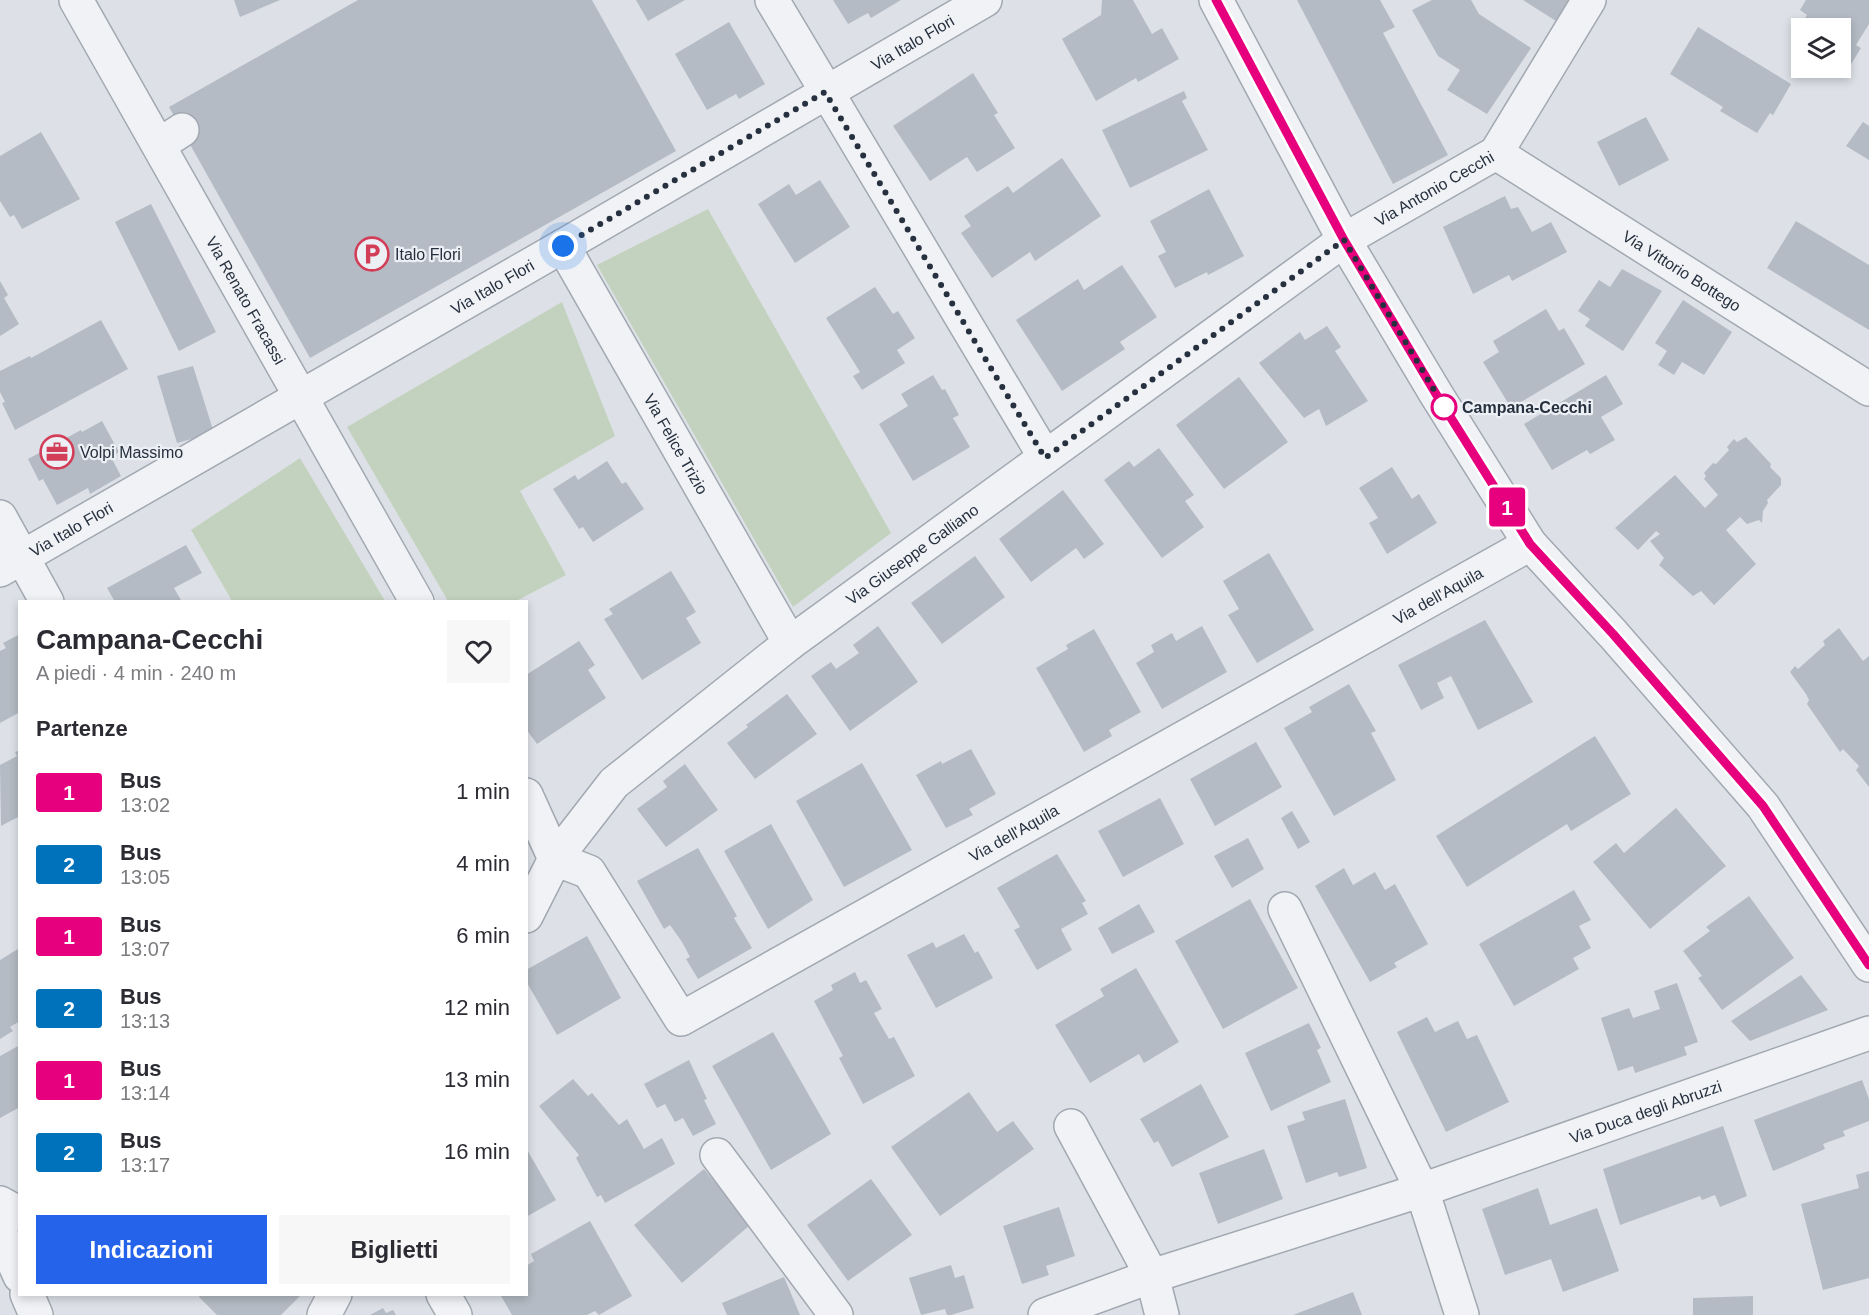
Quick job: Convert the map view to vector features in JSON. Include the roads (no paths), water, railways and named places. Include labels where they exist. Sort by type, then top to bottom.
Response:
[{"type":"street","name":"Via Renato Fracassi","points":[[75,0],[170,138],[300,397],[416,600]]},
{"type":"street","points":[[772,0],[1045,458]]},
{"type":"street","name":"Via Italo Flori","points":[[11,564],[985,0]]},
{"type":"street","points":[[1216,0],[1344,240],[1436,394],[1530,544],[1613,634],[1763,806],[1869,965]]},
{"type":"street","name":"Via Antonio Cecchi","points":[[1344,240],[1496,153],[1589,0]]},
{"type":"street","name":"Via Vittorio Bottego","points":[[1496,153],[1869,389]]},
{"type":"street","name":"Via Giuseppe Galliano","points":[[528,912],[555,859],[614,783],[790,643],[1344,240]]},
{"type":"street","name":"Via Felice Trizio","points":[[563,246],[790,643]]},
{"type":"street","points":[[0,517],[11,564],[45,600]]},
{"type":"street","name":"Via dell'Aquila","points":[[555,859],[589,872],[681,1019],[1530,544]]},
{"type":"street","points":[[528,799],[555,859]]},
{"type":"street","points":[[1285,909],[1422,1191],[1462,1315]]},
{"type":"street","name":"Via Duca degli Abruzzi","points":[[1045,1315],[1152,1276],[1422,1191],[1869,1033]]},
{"type":"street","points":[[1071,1126],[1152,1276],[1162,1315]]},
{"type":"street","points":[[717,1155],[837,1315]]},
{"type":"street","points":[[0,1203],[18,1213]]},
{"type":"street","points":[[0,1232],[18,1272]]},
{"type":"street","points":[[28,1296],[36,1315]]},
{"type":"street","points":[[324,1315],[334,1296]]},
{"type":"street","points":[[444,1296],[455,1315]]},
{"type":"place","name":"Italo Flori","points":[[372,254]]},
{"type":"place","name":"Campana-Cecchi","points":[[1444,407]]},
{"type":"place","name":"Volpi Massimo","points":[[57,452]]}]
